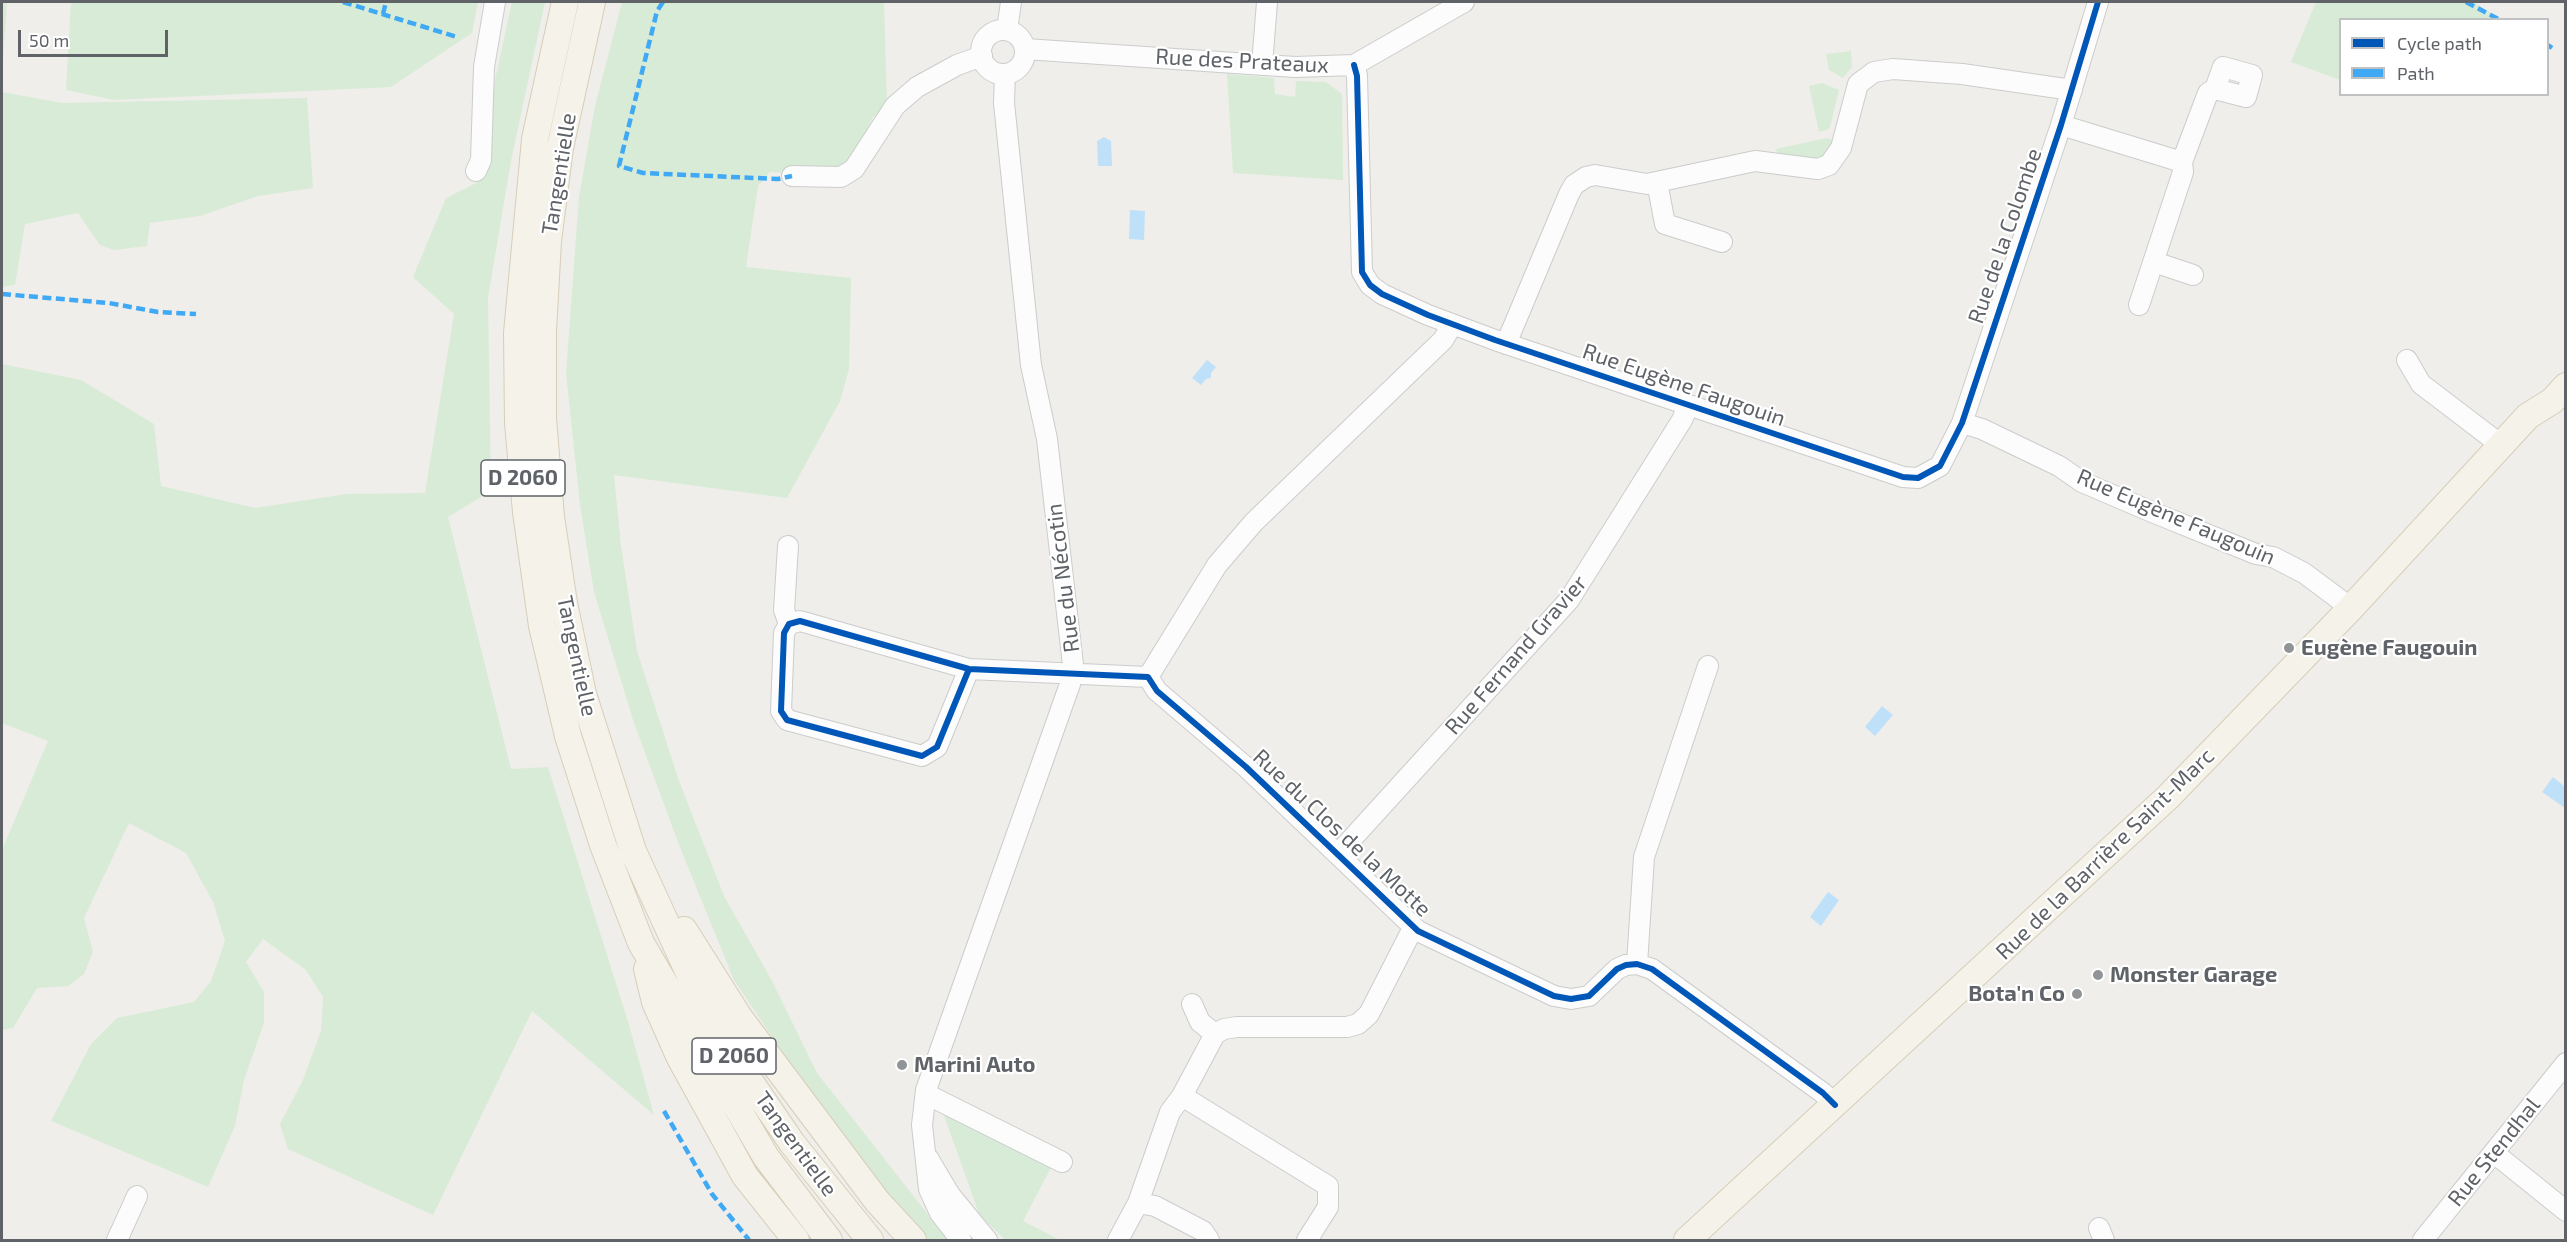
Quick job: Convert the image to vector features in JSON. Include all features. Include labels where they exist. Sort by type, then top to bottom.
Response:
[{"type":"main road","name":"Tangentielle","points":[[565,2],[535,139],[517,333],[521,456],[526,512],[542,626],[568,736],[603,845],[641,943]]},
{"type":"main road","name":"Tangentielle","points":[[592,2],[560,148],[548,241],[543,331],[543,418],[551,517],[564,603],[583,694],[633,851],[699,995],[743,1071],[792,1143],[870,1240]]},
{"type":"main road","name":"Rue de la Barrière Saint-Marc","points":[[1690,1240],[2168,797],[2351,608],[2528,416],[2561,400]]},
{"type":"main road","points":[[633,851],[739,1017],[877,1201],[913,1240]]},
{"type":"main road","points":[[641,943],[655,1002],[680,1058],[745,1176],[796,1240]]},
{"type":"main road","name":"D 2060","points":[[641,943],[766,1157],[829,1240]]},
{"type":"street","points":[[476,171],[481,160],[484,67],[495,2]]},
{"type":"street","points":[[1262,65],[1267,2]]},
{"type":"street","name":"Rue des Prateaux","points":[[1033,49],[1295,68],[1354,65],[1464,2]]},
{"type":"street","name":"Rue de la Colombe","points":[[1930,473],[1940,466],[1948,455],[1962,423],[2061,125],[2097,2]]},
{"type":"street","points":[[792,176],[841,177],[854,169],[895,106],[917,87],[976,58],[988,36],[1009,15],[1019,36],[1033,49],[1004,83],[976,58]]},
{"type":"street","name":"Rue Eugène Faugouin","points":[[1354,65],[1357,76],[1362,272],[1370,285],[1382,294],[1452,325],[1506,344],[1903,477],[1918,478],[1930,473]]},
{"type":"street","points":[[1506,344],[1574,185],[1586,177],[1595,175],[1634,184],[1657,182],[1755,161],[1818,169],[1828,165],[1841,148],[1858,84],[1874,72],[1893,69],[1962,74],[2072,90]]},
{"type":"street","name":"Rue du Nécotin","points":[[961,1240],[940,1213],[929,1189],[922,1125],[926,1094],[1072,673],[1073,657],[1047,439],[1031,365],[1004,83]]},
{"type":"street","points":[[2139,305],[2183,172],[2182,162],[2208,93],[2215,88]]},
{"type":"street","points":[[2061,125],[2182,162]]},
{"type":"street","points":[[1657,182],[1665,224],[1722,243]]},
{"type":"street","points":[[2154,262],[2193,275]]},
{"type":"street","points":[[969,669],[937,747],[922,756],[788,720],[783,716],[784,633],[789,624],[800,621],[969,669],[1148,677],[1217,565],[1254,522],[1443,340],[1452,325]]},
{"type":"street","points":[[2407,360],[2421,384],[2500,445]]},
{"type":"street","name":"Rue Fernand Gravier","points":[[1338,854],[1569,600],[1682,420],[1688,406]]},
{"type":"street","name":"Rue Eugène Faugouin","points":[[1962,423],[1982,429],[2059,466],[2082,482],[2112,495],[2256,554],[2273,557],[2304,573],[2351,608]]},
{"type":"street","points":[[788,546],[784,609],[789,624]]},
{"type":"street","points":[[1708,666],[1644,857],[1637,964],[1652,969],[1823,1093],[1835,1105]]},
{"type":"street","name":"Rue du Clos de la Motte","points":[[1148,677],[1157,691],[1246,767],[1413,928],[1554,996],[1571,999],[1589,996],[1617,969],[1637,964]]},
{"type":"street","points":[[1118,1240],[1138,1203],[1170,1112],[1182,1096],[1215,1035],[1224,1029],[1237,1027],[1347,1027],[1358,1024],[1369,1014],[1413,928]]},
{"type":"street","points":[[1192,1004],[1200,1022],[1215,1035]]},
{"type":"street","name":"Rue Stendhal","points":[[2423,1240],[2565,1063]]},
{"type":"street","points":[[926,1094],[1062,1162]]},
{"type":"street","points":[[1182,1096],[1328,1186],[1328,1207],[1307,1240]]},
{"type":"street","name":"Rue du Nécotin","points":[[924,1150],[950,1195],[987,1240]]},
{"type":"street","points":[[2493,1153],[2565,1211]]},
{"type":"street","points":[[117,1240],[137,1196]]},
{"type":"street","points":[[1138,1203],[1155,1206],[1184,1221],[1203,1231],[1209,1240]]},
{"type":"green space","points":[[2,2],[7,2],[2,75]]},
{"type":"green space","points":[[71,2],[478,2],[472,33],[391,87],[114,100],[66,90]]},
{"type":"green space","points":[[512,2],[545,2],[511,161],[488,298],[491,491],[448,517],[511,769],[548,767],[629,1025],[654,1115],[532,1011],[433,1215],[288,1149],[280,1124],[303,1080],[321,1031],[323,997],[306,970],[263,939],[246,962],[264,992],[264,1023],[244,1080],[235,1126],[208,1187],[51,1121],[91,1044],[117,1018],[194,1002],[211,981],[225,941],[213,902],[186,853],[129,823],[84,918],[93,952],[84,974],[68,986],[37,988],[13,1028],[2,1030],[2,850],[48,741],[2,723],[2,364],[81,380],[154,424],[161,486],[255,508],[347,494],[425,493],[454,314],[413,277],[446,198],[476,183],[489,152],[495,80]]},
{"type":"green space","points":[[622,2],[884,2],[887,106],[873,117],[851,166],[835,175],[770,172],[758,186],[746,267],[851,278],[849,369],[840,401],[787,498],[614,475],[621,546],[637,651],[679,781],[724,896],[772,981],[817,1073],[948,1240],[926,1240],[903,1218],[791,1065],[734,980],[679,845],[633,720],[594,592],[580,505],[566,373],[579,197],[595,106]]},
{"type":"green space","points":[[2316,2],[2473,2],[2499,18],[2339,18],[2339,80],[2291,62]]},
{"type":"green space","points":[[1851,51],[1852,67],[1843,78],[1829,70],[1826,54]]},
{"type":"green space","points":[[1227,74],[1274,78],[1275,94],[1295,97],[1296,81],[1326,82],[1342,94],[1343,180],[1233,173]]},
{"type":"green space","points":[[1822,83],[1839,90],[1830,127],[1819,132],[1809,86]]},
{"type":"green space","points":[[2,92],[62,103],[307,98],[313,188],[258,196],[200,216],[150,223],[147,246],[114,250],[100,245],[78,213],[25,224],[15,285],[2,287]]},
{"type":"green space","points":[[1827,138],[1833,140],[1832,145],[1824,156],[1817,160],[1777,153],[1776,149]]},
{"type":"green space","points":[[713,1101],[812,1240],[802,1240],[744,1159]]},
{"type":"green space","points":[[940,1104],[1054,1162],[1023,1221],[1060,1240],[1005,1240],[979,1214]]},
{"type":"water","points":[[1104,137],[1111,141],[1112,166],[1098,166],[1097,141]]},
{"type":"water","points":[[1130,210],[1145,211],[1144,240],[1129,239]]},
{"type":"water","points":[[1207,360],[1216,367],[1211,373],[1211,378],[1206,379],[1201,385],[1192,378]]},
{"type":"water","points":[[1882,706],[1893,715],[1875,736],[1865,727]]},
{"type":"water","points":[[2553,777],[2565,787],[2565,808],[2542,792]]},
{"type":"water","points":[[1828,892],[1839,900],[1821,926],[1810,917]]},
{"type":"marked path","points":[[343,2],[457,37]]},
{"type":"marked path","points":[[383,14],[386,2]]},
{"type":"marked path","points":[[663,2],[657,11],[619,166],[643,173],[778,179],[792,176]]},
{"type":"marked path","points":[[2466,2],[2496,18]]},
{"type":"marked path","points":[[2,294],[109,303],[158,312],[196,314]]},
{"type":"marked path","points":[[664,1111],[712,1194],[749,1240]]},
{"type":"cycle path","points":[[1354,65],[1357,76],[1362,272],[1370,285],[1382,294],[1428,315],[1495,340],[1903,477],[1918,478],[1940,466],[1962,423],[2061,125],[2098,2]]},
{"type":"cycle path","points":[[969,669],[937,747],[922,756],[787,720],[781,711],[784,633],[789,624],[800,621],[969,669],[1148,677],[1157,691],[1246,767],[1418,931],[1554,996],[1571,999],[1589,996],[1617,969],[1626,965],[1637,964],[1652,969],[1823,1093],[1835,1105]]},
{"type":"place","name":"Eugène Faugouin","points":[[2289,648]]},
{"type":"place","name":"Monster Garage","points":[[2098,975]]},
{"type":"place","name":"Bota'n Co","points":[[2077,994]]},
{"type":"place","name":"Marini Auto","points":[[902,1065]]}]
